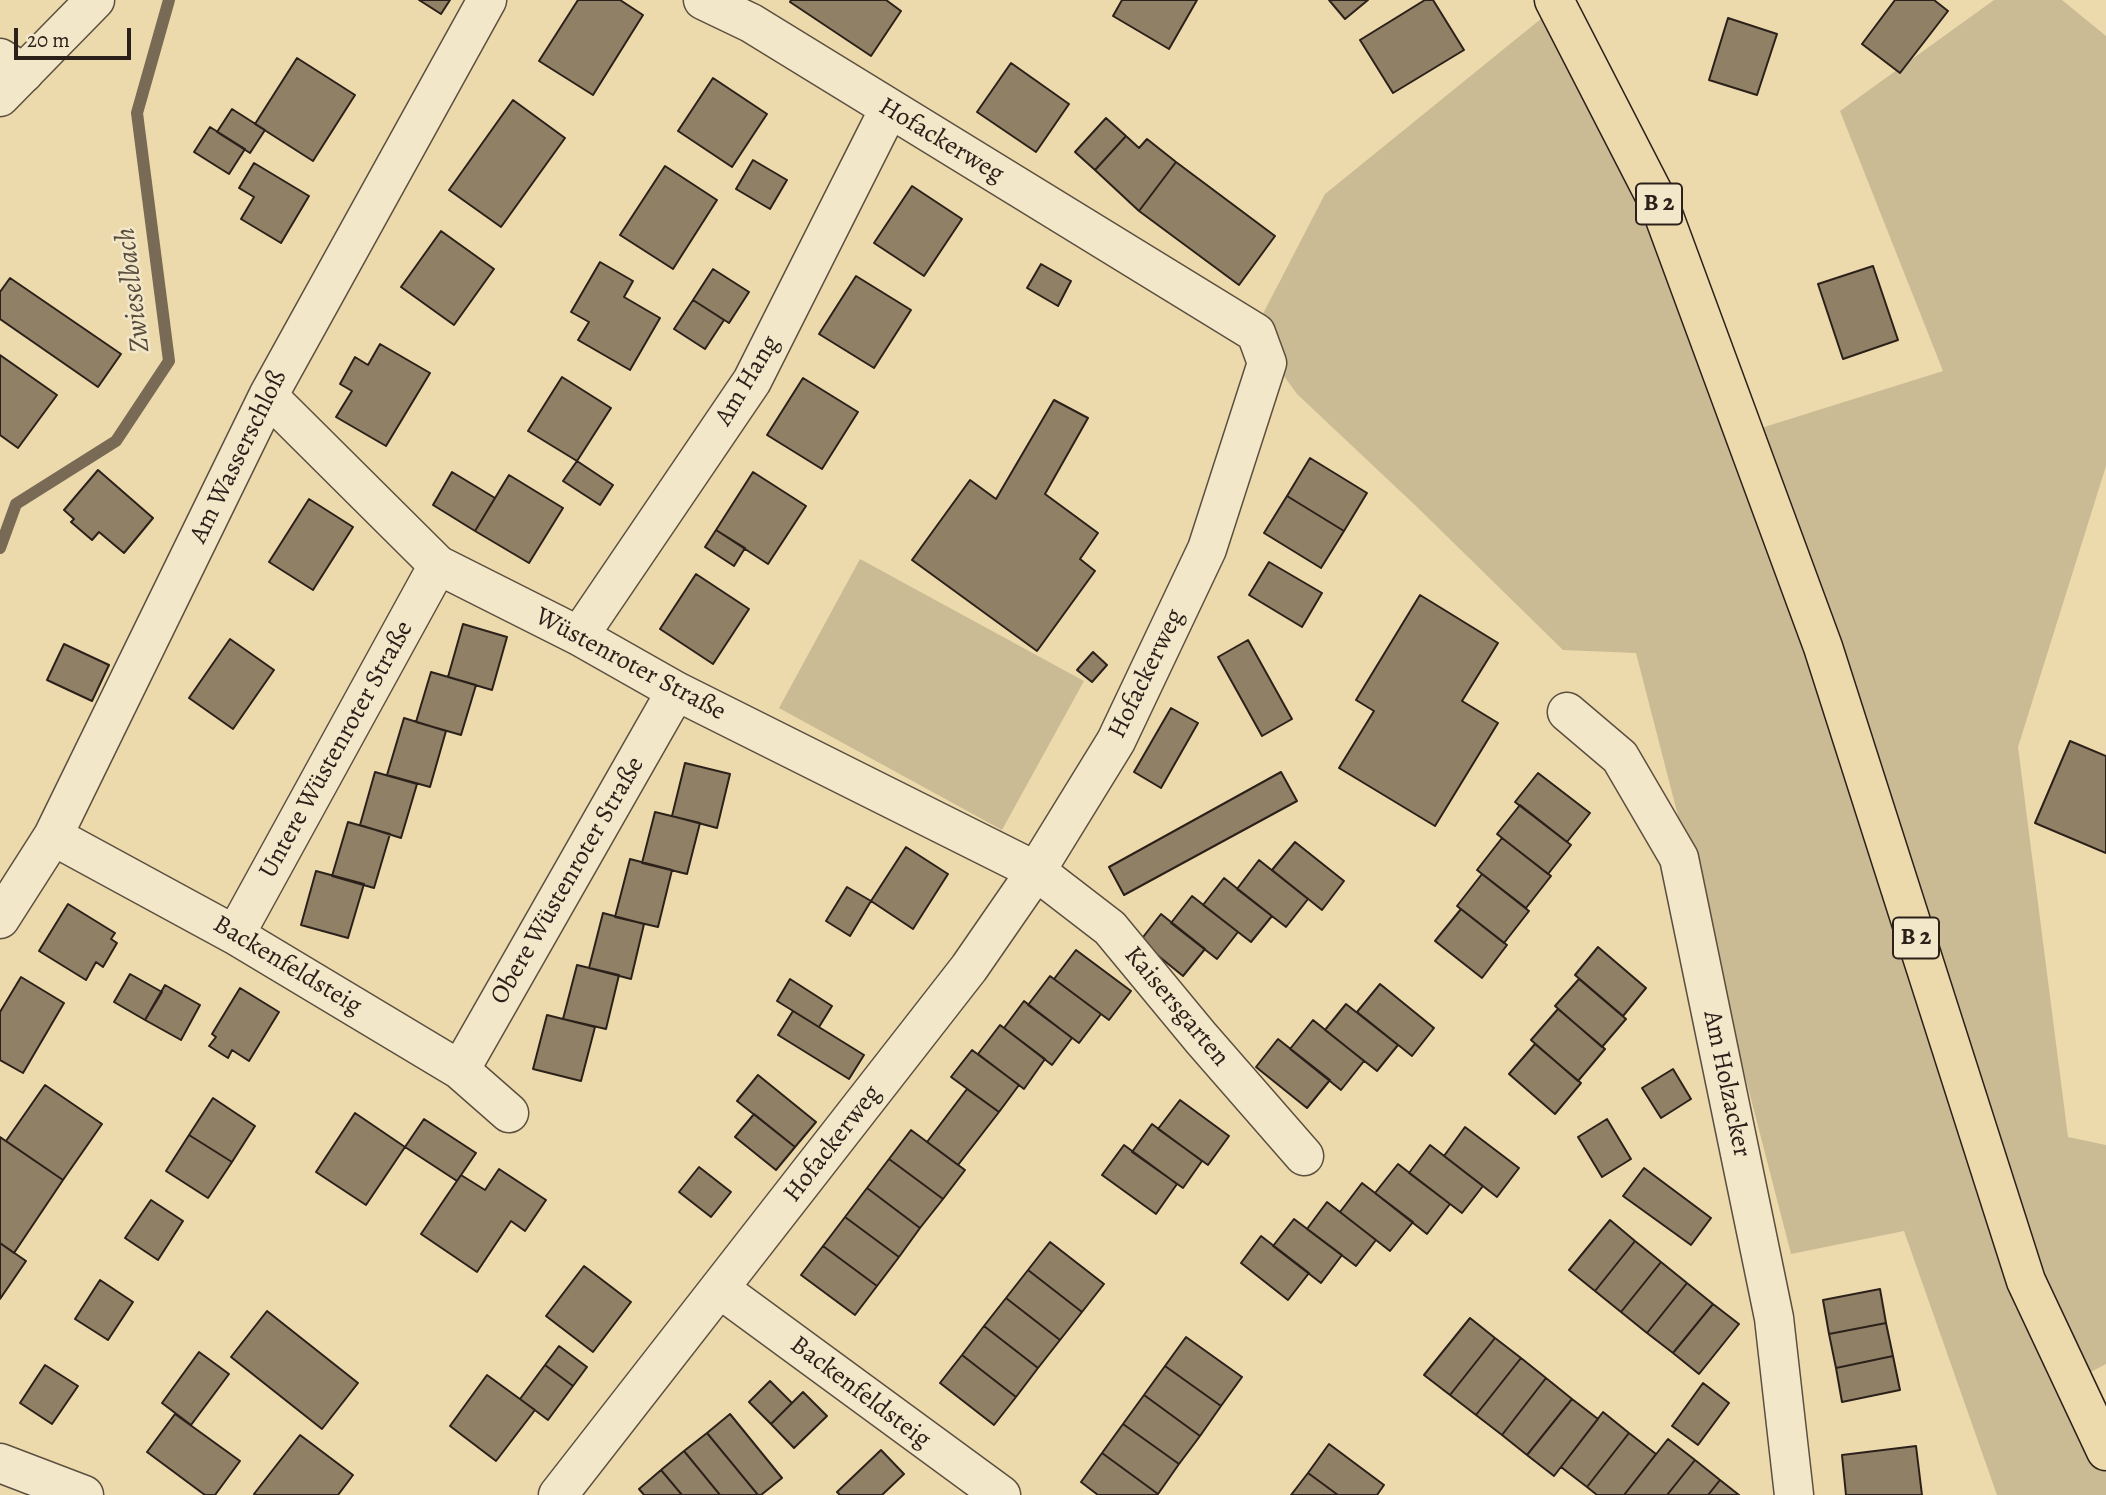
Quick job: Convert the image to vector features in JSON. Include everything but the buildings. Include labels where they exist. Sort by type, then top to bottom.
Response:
[{"type":"main road","name":"B 2","points":[[1554,0],[1661,208],[1823,647],[2026,1281],[2106,1451]]},
{"type":"street","points":[[8,76],[95,0]]},
{"type":"street","name":"Am Wasserschloß","points":[[0,919],[53,836],[268,396],[487,0]]},
{"type":"street","name":"Hofackerweg","points":[[558,1495],[970,968],[1036,870],[1116,741],[1207,550],[1267,363],[1256,333],[751,23],[703,0]]},
{"type":"street","name":"Am Hang","points":[[579,636],[752,381],[889,109]]},
{"type":"street","name":"Wüstenroter Straße","points":[[268,396],[438,565],[579,636],[676,691],[1036,870]]},
{"type":"street","name":"Untere Wüstenroter Straße","points":[[235,934],[438,565]]},
{"type":"street","name":"Obere Wüstenroter Straße","points":[[460,1070],[676,691]]},
{"type":"street","name":"Am Holzacker","points":[[1567,712],[1620,757],[1679,858],[1774,1318],[1794,1495]]},
{"type":"street","name":"Backenfeldsteig","points":[[53,836],[235,934],[460,1070],[509,1114]]},
{"type":"street","name":"Kaisersgarten","points":[[1036,870],[1110,928],[1304,1156]]},
{"type":"street","name":"Backenfeldsteig","points":[[720,1289],[1001,1495]]},
{"type":"street","points":[[0,1463],[84,1495]]},
{"type":"shaded area","points":[[1994,0],[2062,0],[2106,36],[2106,466],[2018,747],[2068,1137],[2106,1145],[2106,1364],[2062,1387],[2106,1468],[2106,1495],[1997,1495],[1904,1231],[1791,1254],[1636,653],[1563,650],[1297,394],[1253,333],[1325,194],[1563,1],[1758,429],[1943,371],[1840,111]]},
{"type":"shaded area","points":[[860,559],[1084,681],[1002,830],[779,708]]},
{"type":"waterway","name":"Zwieselbach","points":[[0,548],[16,504],[116,441],[169,361],[137,113],[169,0]]}]
